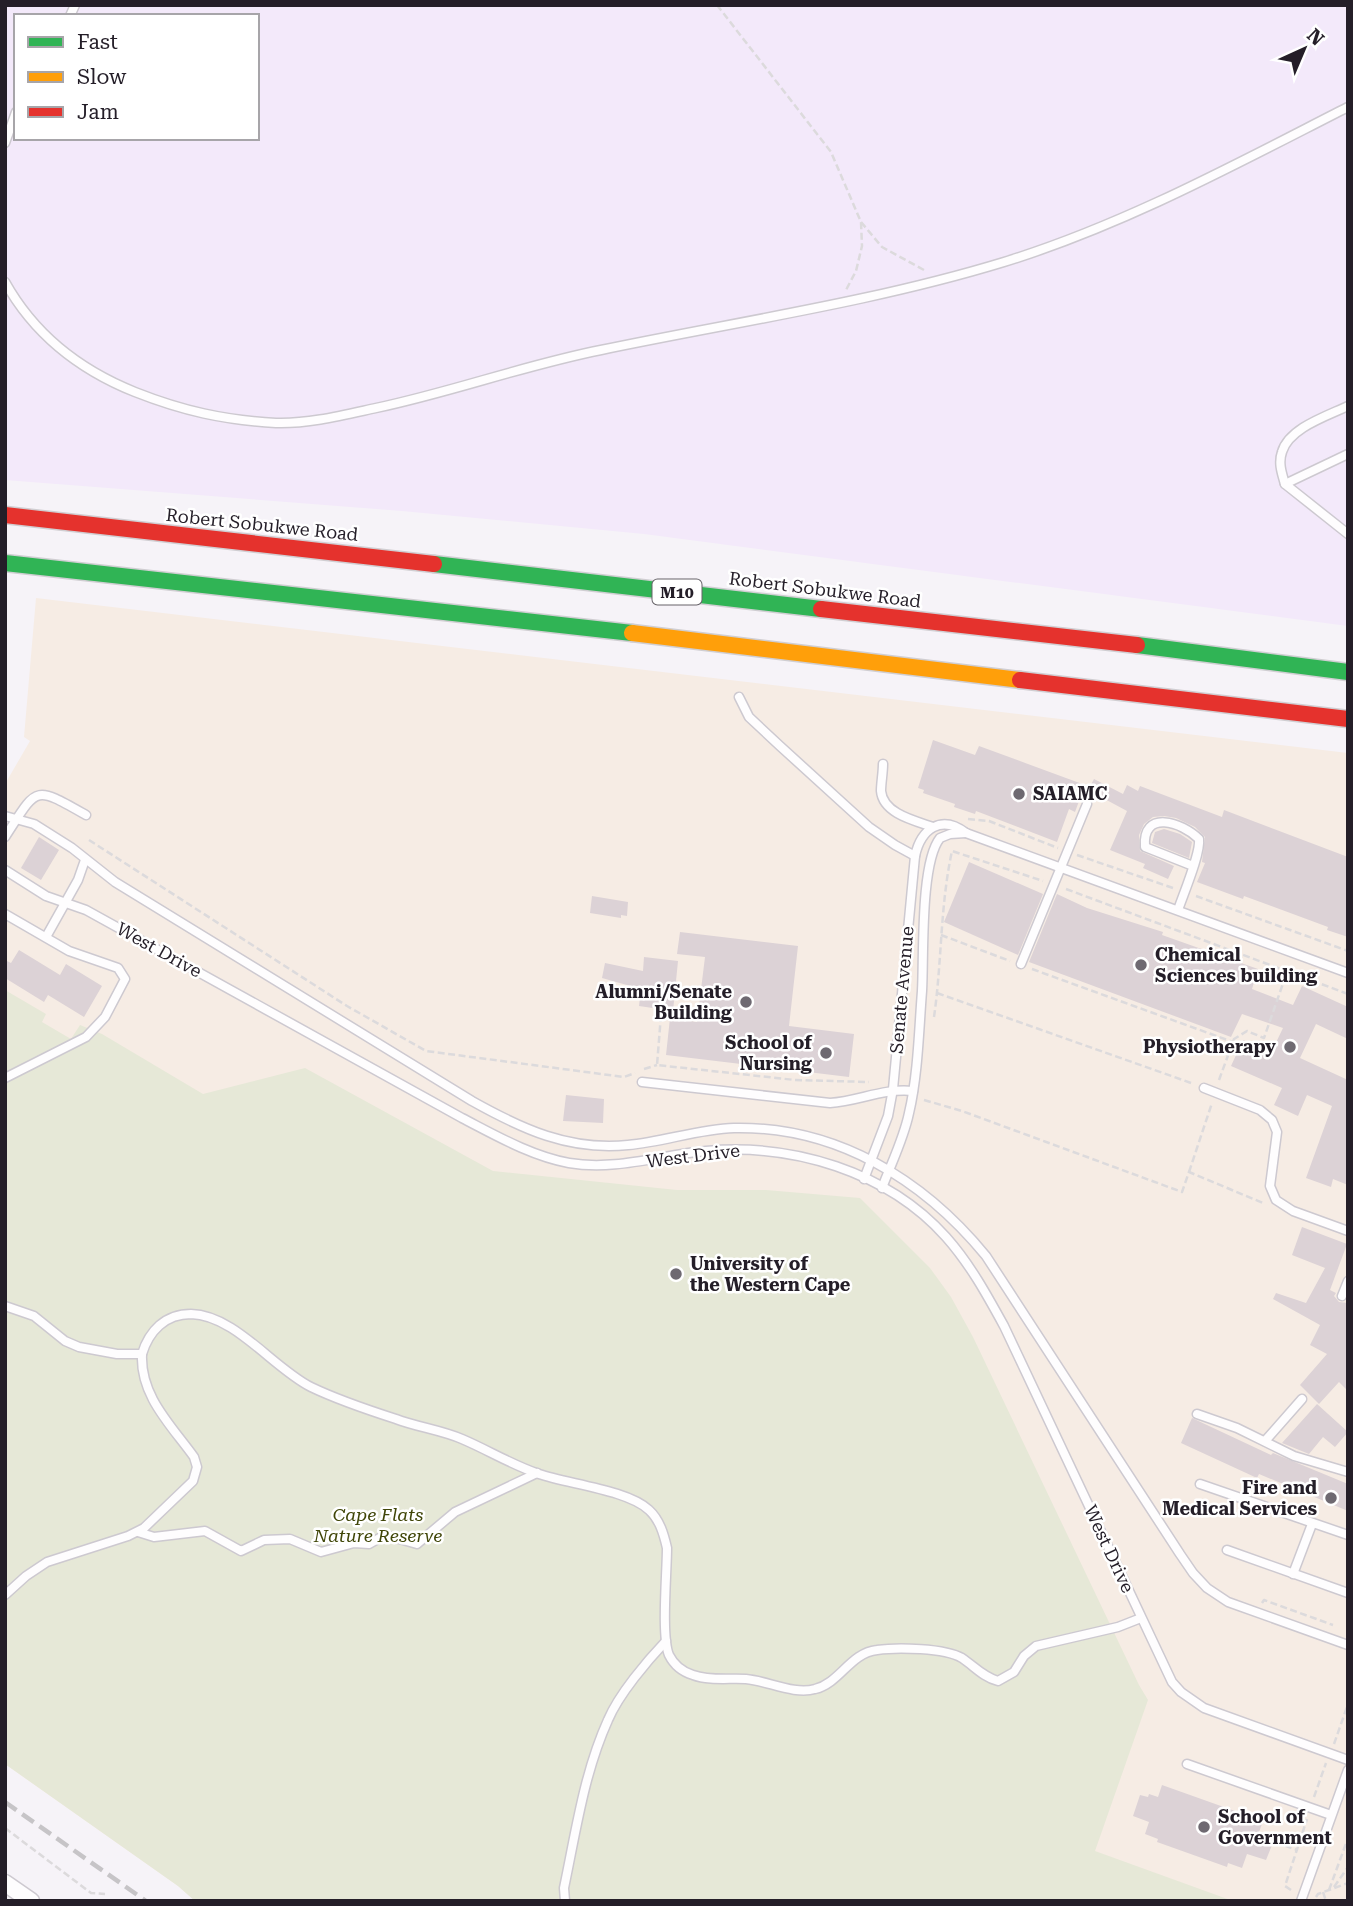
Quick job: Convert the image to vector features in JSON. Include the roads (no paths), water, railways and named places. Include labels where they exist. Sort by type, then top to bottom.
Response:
[{"type":"main road","name":"Robert Sobukwe Road","points":[[5,515],[1348,672]]},
{"type":"main road","points":[[5,563],[464,613],[1348,719]]},
{"type":"street","points":[[5,1883],[31,1901]]},
{"type":"lane","points":[[5,282],[37,328],[78,363],[109,382],[181,410],[218,417],[279,423],[330,418],[432,396],[597,351],[838,302],[1004,262],[1086,233],[1248,158],[1348,107]]},
{"type":"lane","points":[[5,143],[14,118]]},
{"type":"lane","points":[[1345,529],[1285,484],[1281,453],[1287,441],[1298,432],[1348,406]]},
{"type":"lane","points":[[1285,484],[1348,454]]},
{"type":"lane","points":[[739,697],[749,717],[869,827],[915,856]]},
{"type":"lane","points":[[883,764],[881,793],[884,801],[902,816],[933,827],[950,824],[957,826],[966,833],[1348,973]]},
{"type":"lane","points":[[5,836],[32,798],[40,794],[48,794],[86,815]]},
{"type":"lane","points":[[1019,964],[1087,804]]},
{"type":"lane","name":"West Drive","points":[[5,816],[34,824],[72,848],[115,881],[472,1101],[543,1136],[574,1143],[628,1145],[703,1131],[734,1128],[772,1130],[826,1143],[889,1169],[937,1203],[986,1256],[1187,1564],[1207,1588],[1228,1602],[1348,1645]]},
{"type":"lane","points":[[1178,911],[1193,866],[1200,845],[1199,839],[1194,834],[1162,821],[1152,824],[1147,830],[1145,847],[1193,866]]},
{"type":"lane","name":"Senate Avenue","points":[[864,1179],[888,1116],[893,1089],[915,856],[923,836],[933,827]]},
{"type":"lane","name":"Senate Avenue","points":[[881,1188],[909,1113],[913,1091],[922,990],[922,938],[930,860],[934,848],[945,835],[966,833]]},
{"type":"lane","points":[[46,937],[78,880],[85,860]]},
{"type":"lane","name":"West Drive","points":[[5,870],[46,896],[66,902],[116,926],[462,1118],[533,1152],[568,1163],[596,1165],[629,1164],[700,1151],[770,1150],[829,1164],[881,1188],[926,1219],[946,1237],[981,1284],[1004,1326],[1172,1682],[1192,1701],[1348,1760]]},
{"type":"lane","points":[[5,914],[69,951],[118,968],[125,979],[106,1017],[86,1037],[5,1078]]},
{"type":"lane","points":[[905,955],[923,957]]},
{"type":"lane","points":[[642,1082],[830,1103],[854,1100],[893,1089],[913,1091]]},
{"type":"lane","points":[[1204,1088],[1260,1110],[1272,1120],[1276,1127],[1270,1186],[1276,1200],[1293,1211],[1348,1231]]},
{"type":"lane","points":[[1342,1296],[1348,1281]]},
{"type":"lane","points":[[5,1306],[34,1316],[65,1341],[79,1347],[117,1354],[142,1354]]},
{"type":"lane","points":[[5,1595],[47,1562],[138,1532],[152,1522],[196,1477],[194,1457],[146,1389],[142,1367],[145,1345],[156,1328],[169,1318],[191,1314],[209,1317],[232,1329],[287,1373],[312,1388],[395,1419],[460,1438],[537,1473],[617,1495],[648,1509],[664,1535],[667,1548],[666,1641],[669,1655],[676,1665],[696,1676],[747,1679],[808,1690],[823,1686],[860,1655],[878,1650],[946,1652],[960,1657],[990,1679],[998,1681],[1014,1672],[1024,1656],[1036,1646],[1118,1627],[1141,1618]]},
{"type":"lane","points":[[1265,1441],[1302,1399]]},
{"type":"lane","points":[[1197,1414],[1265,1441],[1294,1456],[1348,1472]]},
{"type":"lane","points":[[138,1532],[154,1537],[205,1531],[241,1551],[264,1540],[290,1539],[321,1552],[354,1543],[369,1544],[385,1535],[417,1544],[455,1512],[537,1473]]},
{"type":"lane","points":[[1200,1484],[1348,1535]]},
{"type":"lane","points":[[1293,1574],[1312,1524]]},
{"type":"lane","points":[[1227,1550],[1348,1593]]},
{"type":"lane","points":[[565,1901],[564,1888],[587,1777],[609,1717],[647,1661],[666,1641]]},
{"type":"lane","points":[[1187,1764],[1331,1815]]},
{"type":"lane","points":[[1301,1901],[1348,1770]]},
{"type":"railway","points":[[5,1802],[146,1901]]},
{"type":"place","name":"SAIAMC","points":[[1019,794]]},
{"type":"place","name":"Chemical Sciences building","points":[[1141,965]]},
{"type":"place","name":"Alumni/Senate Building","points":[[746,1002]]},
{"type":"place","name":"Physiotherapy","points":[[1290,1047]]},
{"type":"place","name":"School of Nursing","points":[[826,1053]]},
{"type":"place","name":"University of the Western Cape","points":[[676,1274]]},
{"type":"place","name":"Fire and Medical Services","points":[[1331,1498]]},
{"type":"place","name":"School of Government","points":[[1204,1827]]},
{"type":"park label","name":"Cape Flats Nature Reserve","points":[[378,1525]]}]
